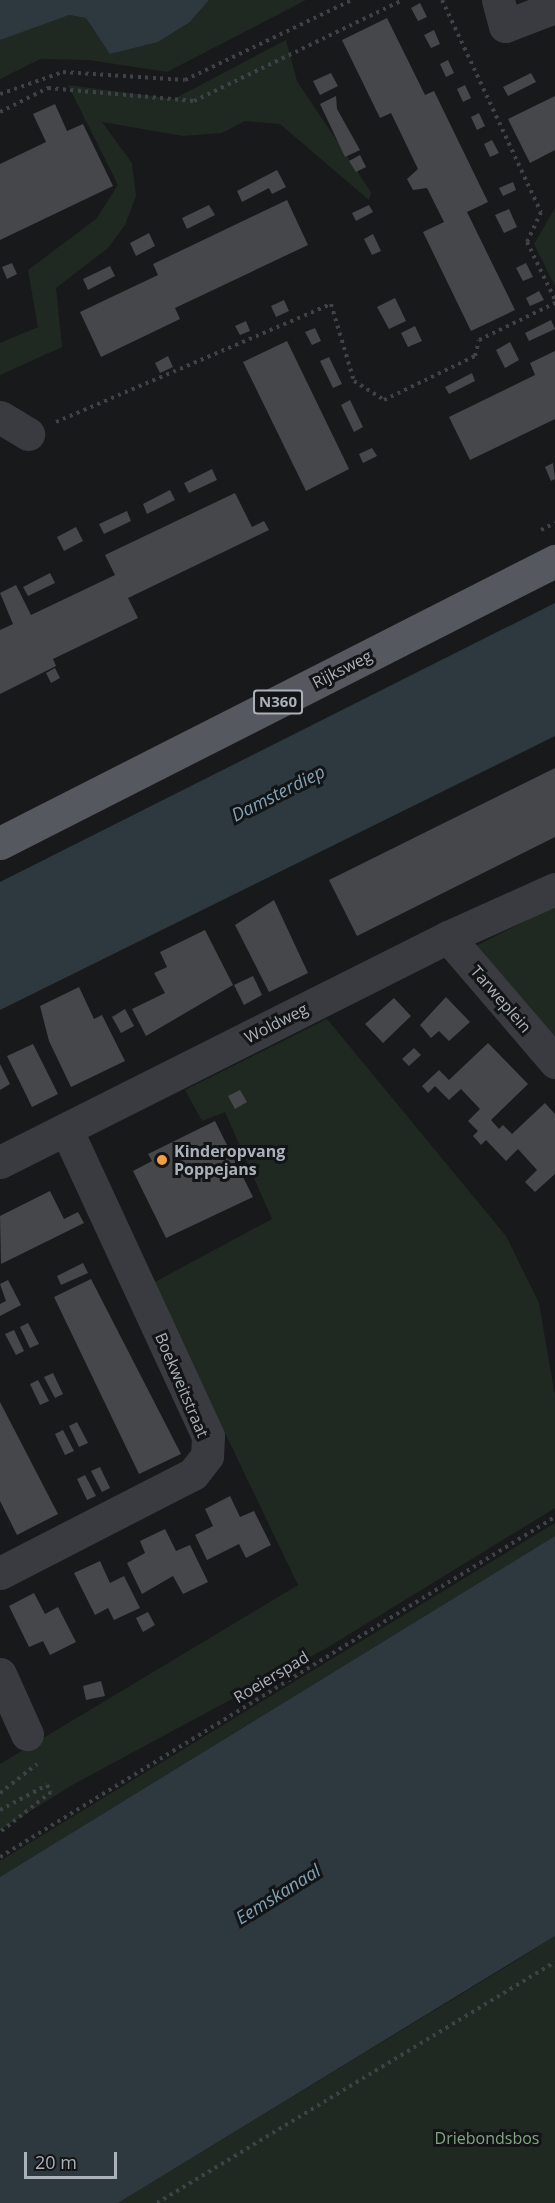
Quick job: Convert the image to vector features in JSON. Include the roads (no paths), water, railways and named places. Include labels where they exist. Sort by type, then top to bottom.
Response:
[{"type":"main road","name":"Rijksweg","points":[[0,843],[555,561]]},
{"type":"street","points":[[498,0],[505,26],[555,6]]},
{"type":"street","points":[[0,417],[28,434]]},
{"type":"street","name":"Woldweg","points":[[0,1162],[448,937],[555,888]]},
{"type":"street","name":"Tarweplein","points":[[448,937],[555,1062]]},
{"type":"street","name":"Boekweitstraat","points":[[0,1573],[193,1474],[207,1456],[208,1436],[66,1129]]},
{"type":"street","points":[[0,1674],[27,1734]]},
{"type":"water","points":[[0,0],[209,0],[190,22],[158,42],[110,54],[86,18],[69,15],[0,40]]},
{"type":"water","name":"Damsterdiep","points":[[555,603],[555,736],[0,1010],[0,882]]},
{"type":"water","name":"Eemskanaal","points":[[555,1536],[555,1936],[118,2203],[0,2203],[0,1877]]},
{"type":"place","name":"Kinderopvang Poppejans","points":[[162,1160]]},
{"type":"park label","name":"Driebondsbos","points":[[487,2138]]}]
